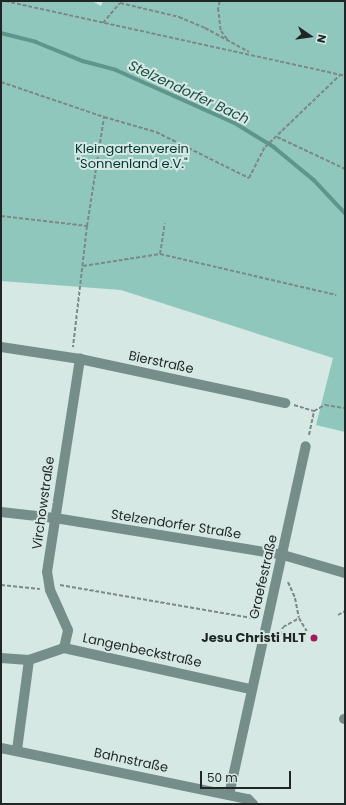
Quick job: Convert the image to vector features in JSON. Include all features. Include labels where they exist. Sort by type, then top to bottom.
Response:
[{"type":"street","name":"Bierstraße","points":[[1,347],[76,358],[285,403]]},
{"type":"street","name":"Virchowstraße","points":[[64,648],[68,630],[50,590],[48,572],[76,358]]},
{"type":"street","name":"Graefestraße","points":[[229,795],[251,689],[283,555],[306,446]]},
{"type":"street","name":"Stelzendorfer Straße","points":[[1,512],[55,518],[283,555],[345,573]]},
{"type":"street","name":"Langenbeckstraße","points":[[29,660],[64,648],[251,689]]},
{"type":"street","points":[[1,658],[29,660],[17,750]]},
{"type":"street","name":"Bahnstraße","points":[[1,748],[17,750],[248,799],[253,804]]},
{"type":"path","points":[[5,1],[102,24],[252,53],[345,76]]},
{"type":"path","points":[[220,1],[218,8],[221,31],[229,41]]},
{"type":"path","points":[[102,24],[120,3],[179,17],[205,28],[252,53]]},
{"type":"path","points":[[1,82],[104,117],[156,132],[249,178],[265,147],[278,137],[340,75]]},
{"type":"path","points":[[76,358],[82,266],[104,117]]},
{"type":"path","points":[[278,137],[345,169]]},
{"type":"path","points":[[1,216],[87,226]]},
{"type":"path","points":[[160,254],[165,223]]},
{"type":"path","points":[[82,266],[160,254],[336,295]]},
{"type":"path","points":[[285,403],[314,411],[325,406],[345,408]]},
{"type":"path","points":[[306,446],[314,411]]},
{"type":"path","points":[[286,574],[289,587],[295,598],[299,618],[307,632]]},
{"type":"path","points":[[1,585],[50,590],[58,584],[267,621]]},
{"type":"path","points":[[338,615],[345,611]]},
{"type":"path","points":[[274,639],[281,635],[283,627],[299,618]]},
{"type":"green space","name":"Kleingartenverein \"Sonnenland e.V.\"","points":[[1,1],[92,1],[101,6],[103,1],[345,1],[345,432],[316,425],[333,358],[121,290],[1,281]]},
{"type":"waterway","name":"Stelzendorfer Bach","points":[[1,33],[36,42],[83,61],[116,70],[235,123],[274,147],[314,180],[345,213]]},
{"type":"place","name":"Jesu Christi HLT","points":[[314,638]]}]
